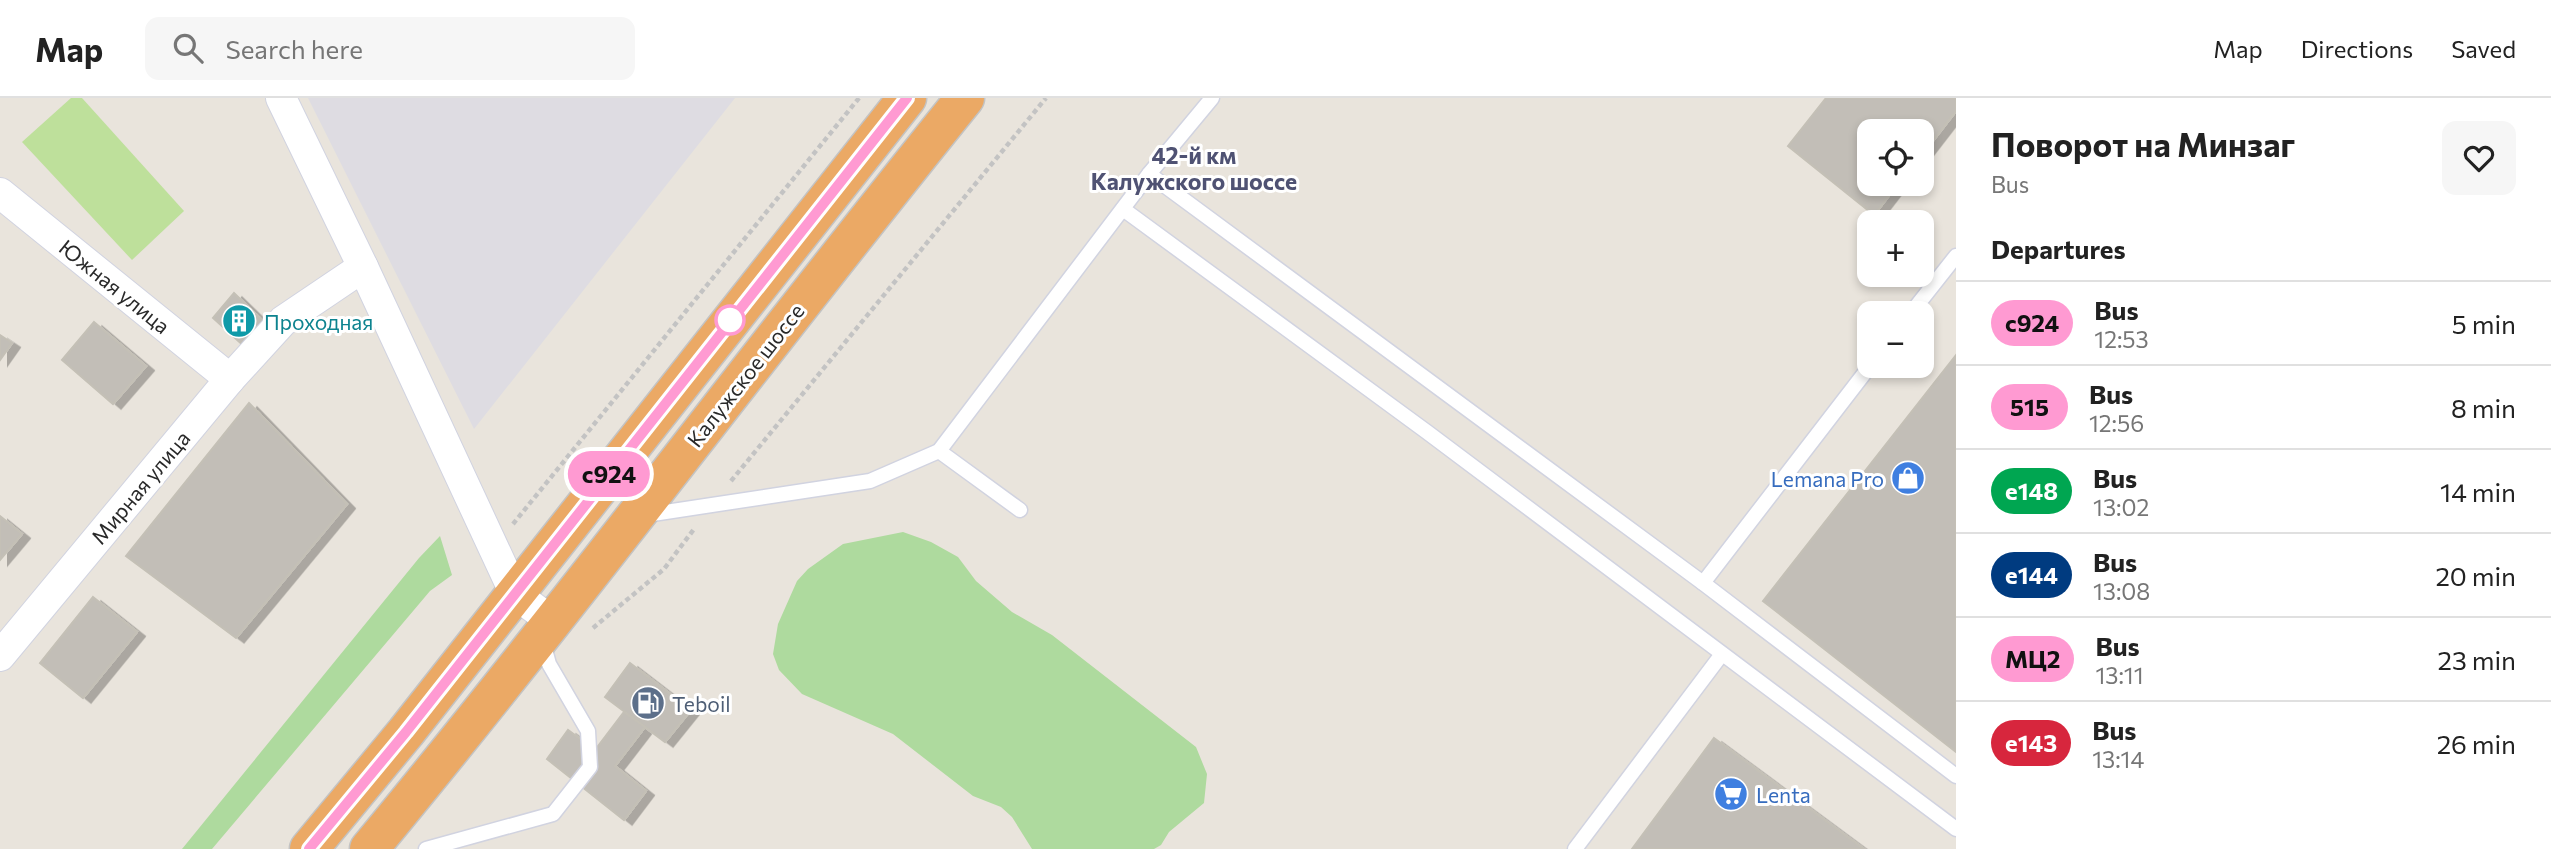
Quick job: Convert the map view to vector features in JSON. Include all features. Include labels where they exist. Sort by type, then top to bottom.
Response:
[{"type":"highway","points":[[309,849],[406,732],[907,98]]},
{"type":"highway","name":"Калужское шоссе","points":[[369,849],[547,629],[965,98]]},
{"type":"street","points":[[281,98],[515,594],[547,629]]},
{"type":"street","name":"Южная улица","points":[[0,193],[230,379]]},
{"type":"street","name":"Мирная улица","points":[[0,656],[230,379],[283,321],[363,267]]},
{"type":"lane","points":[[634,517],[870,481],[939,451],[1149,174],[1212,98]]},
{"type":"lane","points":[[1149,174],[1703,583],[1956,776]]},
{"type":"lane","points":[[1123,209],[1956,829]]},
{"type":"lane","points":[[1920,301],[1956,256]]},
{"type":"lane","points":[[1703,583],[1861,378]]},
{"type":"lane","points":[[939,451],[1020,510]]},
{"type":"lane","points":[[426,849],[553,814],[590,766],[588,731],[550,664],[547,629]]},
{"type":"lane","points":[[1575,849],[1722,654]]},
{"type":"path","points":[[493,548],[859,98]]},
{"type":"path","points":[[591,629],[664,569],[712,505],[1046,98]]},
{"type":"shaded area","points":[[308,98],[735,98],[474,429]]},
{"type":"green space","points":[[71,98],[82,98],[184,211],[132,260],[22,142]]},
{"type":"green space","points":[[903,532],[931,542],[958,557],[976,581],[1012,612],[1052,635],[1196,747],[1207,774],[1204,803],[1169,832],[1161,845],[1154,849],[1032,849],[1012,817],[1001,807],[973,796],[893,734],[802,694],[779,670],[773,654],[778,624],[797,581],[808,569],[843,544]]},
{"type":"green space","points":[[440,536],[452,575],[430,591],[212,849],[182,849],[419,558]]},
{"type":"building","points":[[1826,98],[1956,98],[1956,111],[1934,139],[1934,119],[1857,119],[1857,196],[1889,196],[1878,210],[1868,210],[1788,146]]},
{"type":"building","name":"Проходная","points":[[234,293],[266,324],[245,347],[213,318]]},
{"type":"building","points":[[94,322],[146,366],[113,404],[62,360]]},
{"type":"building","points":[[0,335],[12,343],[0,360]]},
{"type":"building","name":"Lemana Pro","points":[[1956,355],[1956,752],[1763,601]]},
{"type":"building","points":[[249,403],[347,504],[236,638],[126,556]]},
{"type":"building","points":[[0,516],[22,534],[0,560]]},
{"type":"building","points":[[93,597],[137,632],[83,698],[40,663]]},
{"type":"building","name":"Teboil","points":[[630,663],[691,710],[665,742],[605,697]]},
{"type":"building","points":[[624,712],[645,727],[615,766],[646,791],[624,820],[547,759],[568,730],[595,750]]},
{"type":"building","name":"Lenta","points":[[1714,738],[1864,849],[1632,849]]},
{"type":"bus line","name":"с924","points":[[309,849],[406,732],[907,98]]},
{"type":"place","name":"Проходная","points":[[239,321]]},
{"type":"place","name":"Lemana Pro","points":[[1908,478]]},
{"type":"place","name":"Teboil","points":[[648,703]]},
{"type":"place","name":"Lenta","points":[[1731,794]]},
{"type":"district","name":"42-й км Калужского шоссе","points":[[1194,168]]}]
